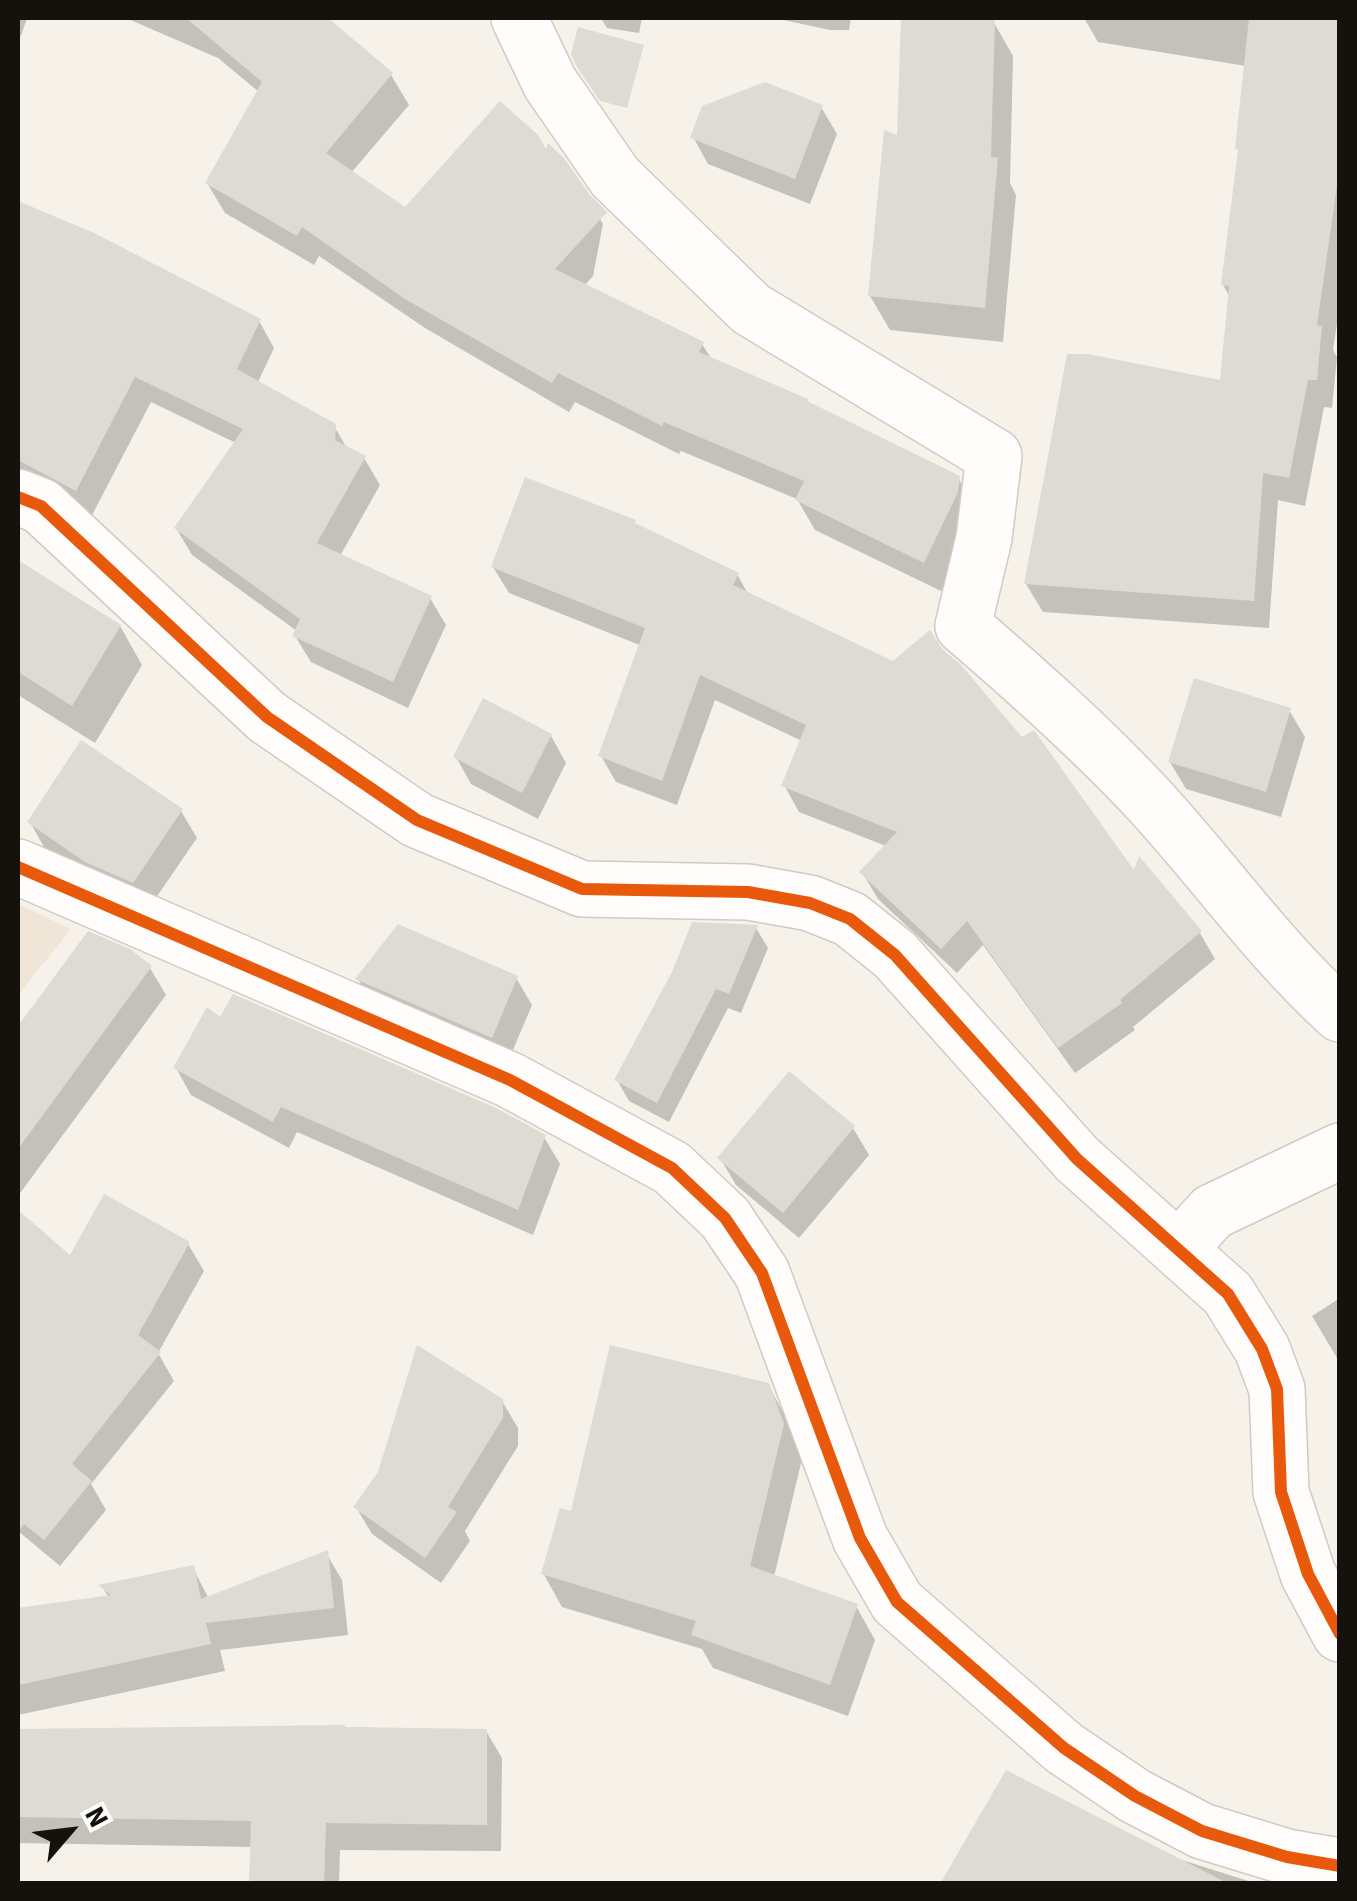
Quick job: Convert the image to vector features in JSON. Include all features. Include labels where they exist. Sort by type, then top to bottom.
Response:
[{"type":"street","points":[[519,18],[550,83],[615,177],[751,309],[994,456],[984,538],[964,626],[1026,680],[1147,798],[1300,978],[1340,1014]]},
{"type":"street","points":[[18,497],[41,506],[267,716],[417,820],[582,889],[748,892],[810,903],[850,919],[895,955],[1077,1159],[1228,1294],[1262,1349],[1277,1389],[1282,1492],[1308,1574],[1340,1634]]},
{"type":"street","points":[[18,866],[510,1080],[672,1168],[725,1218],[762,1273],[860,1538],[897,1602],[1064,1748],[1135,1796],[1202,1831],[1287,1857],[1340,1866]]},
{"type":"street","points":[[1180,1248],[1212,1212],[1340,1151]]},
{"type":"shaded area","points":[[18,904],[71,929],[18,995]]},
{"type":"building","points":[[186,18],[328,18],[393,73],[326,153],[405,207],[500,101],[538,135],[546,149],[548,143],[564,158],[607,212],[555,269],[704,342],[699,352],[808,399],[960,476],[958,492],[924,563],[795,500],[804,481],[664,422],[662,426],[558,373],[552,383],[405,299],[302,227],[297,236],[205,183],[262,82]]},
{"type":"building","points":[[901,18],[995,18],[991,157],[998,158],[985,308],[868,296],[884,130],[897,135]]},
{"type":"building","points":[[1249,18],[1340,18],[1340,165],[1317,325],[1322,326],[1317,380],[1308,380],[1289,478],[1263,473],[1254,601],[1024,584],[1067,354],[1088,354],[1220,380],[1229,286],[1221,285]]},
{"type":"building","points":[[578,27],[644,45],[627,108],[600,101],[577,67],[571,54]]},
{"type":"building","points":[[765,82],[823,105],[795,179],[690,138],[702,106]]},
{"type":"building","points":[[18,201],[94,233],[261,319],[237,369],[336,424],[335,440],[366,456],[317,543],[432,596],[393,682],[292,636],[300,619],[174,528],[243,429],[135,377],[76,491],[18,460]]},
{"type":"building","points":[[525,477],[636,520],[635,523],[739,573],[733,585],[893,661],[930,630],[942,649],[960,664],[1022,737],[1034,730],[1134,870],[1139,856],[1202,931],[1120,1000],[1122,1003],[1058,1048],[967,921],[941,949],[859,872],[897,832],[781,786],[806,725],[700,675],[662,781],[598,756],[645,628],[491,567]]},
{"type":"building","points":[[18,560],[121,625],[72,706],[18,672]]},
{"type":"building","points":[[1194,678],[1291,708],[1266,792],[1168,762]]},
{"type":"building","points":[[483,698],[552,734],[522,793],[453,757]]},
{"type":"building","points":[[81,740],[183,809],[133,883],[85,862],[27,822]]},
{"type":"building","points":[[692,922],[758,925],[729,994],[716,989],[657,1103],[614,1080],[672,972]]},
{"type":"building","points":[[398,924],[518,976],[492,1038],[355,979]]},
{"type":"building","points":[[88,931],[130,949],[152,966],[18,1149],[18,1026]]},
{"type":"building","points":[[233,994],[496,1108],[546,1135],[518,1210],[281,1107],[273,1122],[173,1068],[207,1007],[220,1017]]},
{"type":"building","points":[[789,1071],[855,1126],[783,1213],[717,1158]]},
{"type":"building","points":[[104,1194],[190,1242],[138,1335],[161,1352],[72,1464],[92,1481],[44,1540],[24,1524],[18,1532],[18,1210],[70,1255]]},
{"type":"building","points":[[417,1345],[503,1399],[503,1418],[448,1507],[457,1512],[425,1558],[353,1507],[378,1472]]},
{"type":"building","points":[[610,1345],[769,1383],[784,1424],[750,1566],[858,1604],[830,1685],[691,1635],[696,1621],[541,1574],[560,1508],[571,1511]]},
{"type":"building","points":[[328,1550],[334,1608],[206,1623],[211,1644],[18,1685],[18,1608],[111,1595],[98,1585],[194,1565],[201,1599]]},
{"type":"building","points":[[345,1725],[487,1729],[487,1825],[326,1823],[324,1884],[249,1884],[251,1821],[18,1817],[18,1729]]},
{"type":"building","points":[[1006,1770],[1229,1884],[940,1884]]},
{"type":"cycle path","points":[[18,497],[41,506],[267,717],[417,820],[582,889],[748,892],[810,903],[850,919],[895,955],[1077,1159],[1228,1294],[1262,1349],[1277,1389],[1281,1492],[1308,1574],[1340,1634]]},
{"type":"cycle path","points":[[18,867],[510,1080],[672,1168],[725,1218],[762,1273],[860,1538],[897,1602],[1064,1748],[1135,1796],[1202,1831],[1287,1857],[1340,1866]]}]
